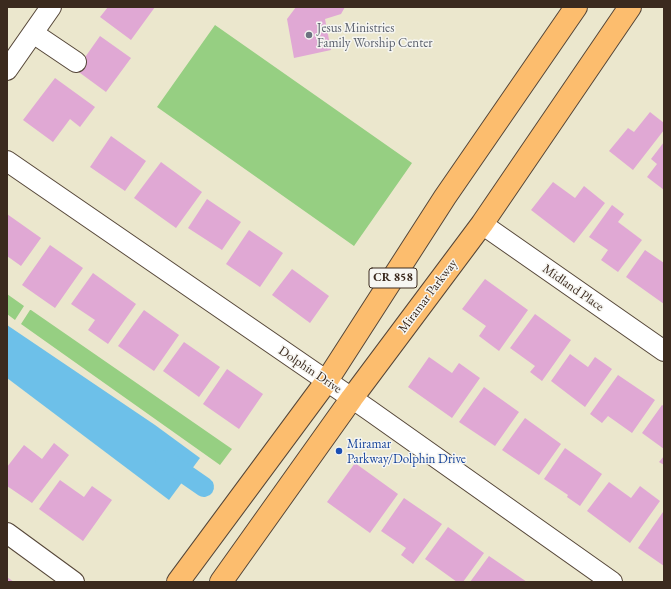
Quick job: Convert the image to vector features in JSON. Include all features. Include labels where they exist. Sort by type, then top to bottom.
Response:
[{"type":"main road","name":"CR 858","points":[[178,582],[326,382],[446,196],[576,7]]},
{"type":"main road","name":"Miramar Parkway","points":[[221,582],[352,398],[482,224],[630,7]]},
{"type":"street","points":[[7,70],[51,7]]},
{"type":"street","points":[[33,33],[76,62]]},
{"type":"street","name":"Dolphin Drive","points":[[7,161],[326,382],[352,398],[612,582]]},
{"type":"street","name":"Midland Place","points":[[482,224],[664,351]]},
{"type":"street","points":[[7,533],[74,582]]},
{"type":"green space","points":[[215,25],[412,163],[354,246],[157,107]]},
{"type":"green space","points":[[7,294],[24,306],[15,320],[7,314]]},
{"type":"green space","points":[[30,310],[232,449],[220,465],[21,324]]},
{"type":"water","points":[[7,325],[155,425],[200,458],[169,500],[7,378]]},
{"type":"building","points":[[108,7],[155,7],[131,40],[100,17]]},
{"type":"building","name":"Jesus Ministries Family Worship Center","points":[[296,7],[345,7],[341,14],[325,19],[331,50],[294,58],[287,19]]},
{"type":"building","points":[[100,36],[131,58],[106,92],[76,70]]},
{"type":"building","points":[[55,78],[95,107],[80,127],[70,119],[53,142],[23,120]]},
{"type":"building","points":[[650,112],[664,123],[664,130],[633,170],[609,151],[628,128],[634,132]]},
{"type":"building","points":[[111,136],[146,161],[125,191],[90,167]]},
{"type":"building","points":[[664,142],[664,190],[647,177],[657,164],[651,159]]},
{"type":"building","points":[[161,162],[202,192],[176,228],[134,198]]},
{"type":"building","points":[[553,182],[575,198],[584,186],[605,203],[574,243],[531,210]]},
{"type":"building","points":[[207,199],[241,222],[222,250],[188,228]]},
{"type":"building","points":[[612,205],[624,214],[618,222],[642,240],[618,272],[601,260],[608,250],[589,237]]},
{"type":"building","points":[[7,214],[41,238],[21,266],[7,256]]},
{"type":"building","points":[[249,230],[283,253],[260,287],[226,264]]},
{"type":"building","points":[[50,245],[83,268],[55,308],[22,285]]},
{"type":"building","points":[[645,250],[664,263],[664,304],[626,277]]},
{"type":"building","points":[[292,269],[329,296],[310,323],[272,295]]},
{"type":"building","points":[[93,273],[136,304],[108,344],[88,330],[95,320],[71,304]]},
{"type":"building","points":[[485,279],[528,310],[499,351],[479,336],[486,326],[462,309]]},
{"type":"building","points":[[144,310],[179,335],[154,371],[118,346]]},
{"type":"building","points":[[535,314],[571,340],[542,381],[530,372],[535,366],[510,348]]},
{"type":"building","points":[[184,342],[220,367],[199,397],[163,371]]},
{"type":"building","points":[[570,354],[588,367],[595,357],[612,369],[585,407],[551,381]]},
{"type":"building","points":[[429,357],[452,373],[459,363],[480,378],[452,418],[408,387]]},
{"type":"building","points":[[227,369],[263,394],[239,429],[203,404]]},
{"type":"building","points":[[618,375],[655,400],[632,433],[608,416],[602,423],[590,414]]},
{"type":"building","points":[[484,387],[519,412],[495,446],[459,422]]},
{"type":"building","points":[[662,405],[664,406],[664,449],[642,433]]},
{"type":"building","points":[[525,418],[561,444],[539,475],[502,450]]},
{"type":"building","points":[[54,443],[69,455],[32,503],[7,486],[7,467],[24,445],[42,459]]},
{"type":"building","points":[[565,448],[602,474],[580,506],[567,497],[568,495],[544,479]]},
{"type":"building","points":[[664,456],[664,465],[659,462]]},
{"type":"building","points":[[355,463],[398,494],[370,533],[327,502]]},
{"type":"building","points":[[60,480],[84,497],[92,486],[112,500],[83,541],[39,509]]},
{"type":"building","points":[[609,482],[631,498],[640,486],[660,501],[630,543],[587,511]]},
{"type":"building","points":[[404,498],[442,524],[413,564],[401,555],[406,548],[381,531]]},
{"type":"building","points":[[663,512],[664,513],[664,566],[638,548]]},
{"type":"building","points":[[448,527],[484,553],[463,582],[457,582],[425,559]]},
{"type":"building","points":[[489,556],[527,582],[470,582]]},
{"type":"building","points":[[7,577],[14,582],[7,582]]},
{"type":"waterway","points":[[165,460],[204,487]]},
{"type":"place","name":"Jesus Ministries Family Worship Center","points":[[309,35]]},
{"type":"place","name":"Miramar Parkway/Dolphin Drive","points":[[339,451]]}]
